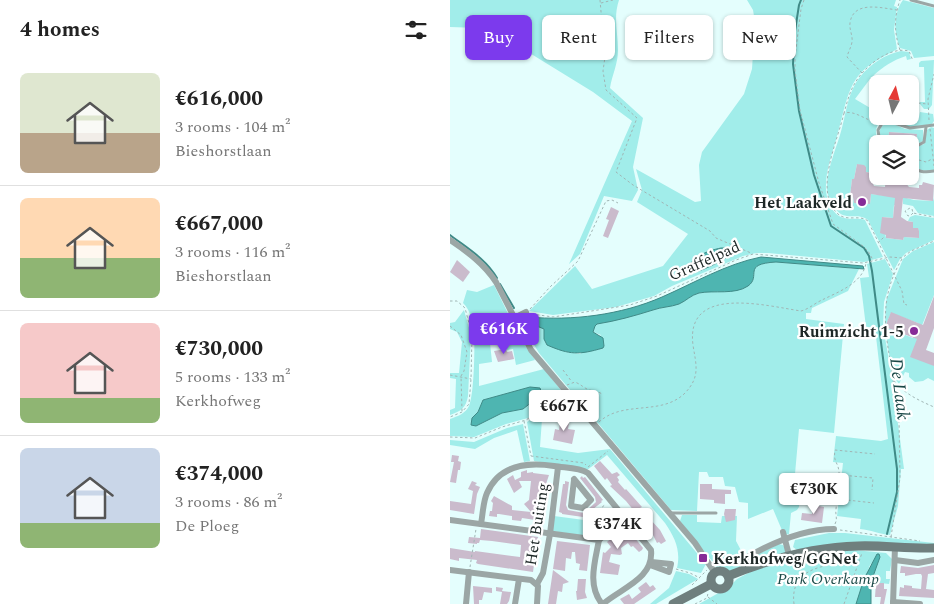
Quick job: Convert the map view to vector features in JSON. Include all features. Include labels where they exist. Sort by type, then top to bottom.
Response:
[{"type":"street","points":[[450,240],[468,252],[490,273],[531,350],[699,548],[713,570],[712,584],[718,590],[726,588],[729,580],[728,576],[723,572],[713,570]]},
{"type":"street","points":[[514,318],[526,312]]},
{"type":"street","points":[[479,523],[488,492],[493,483],[506,471],[514,467],[533,464],[586,469],[626,517],[649,547],[651,563],[644,575],[602,604],[596,596],[593,585],[599,540],[626,517]]},
{"type":"street","name":"Het Buiting","points":[[537,584],[544,573],[558,467]]},
{"type":"street","points":[[574,479],[591,500],[583,508],[571,506],[574,479]]},
{"type":"street","points":[[450,520],[599,540]]},
{"type":"street","points":[[739,562],[761,550],[806,532],[833,529]]},
{"type":"street","points":[[783,532],[789,555]]},
{"type":"street","points":[[728,576],[789,555],[832,547],[934,548]]},
{"type":"street","points":[[895,547],[893,603],[920,604]]},
{"type":"street","points":[[895,560],[918,563],[934,560]]},
{"type":"street","points":[[651,563],[671,564],[671,568]]},
{"type":"street","points":[[450,570],[531,580],[537,584],[539,591],[538,604]]},
{"type":"street","points":[[466,604],[470,572]]},
{"type":"street","points":[[515,604],[519,579]]},
{"type":"street","points":[[674,604],[712,584]]},
{"type":"lane","points":[[911,0],[934,6]]},
{"type":"lane","points":[[899,125],[907,128],[930,126],[924,142],[919,145]]},
{"type":"lane","points":[[919,170],[922,172],[934,171]]},
{"type":"lane","points":[[669,513],[716,513]]},
{"type":"lane","points":[[677,522],[681,513]]},
{"type":"path","points":[[600,0],[604,57],[603,71],[606,90],[638,118],[616,172],[633,185],[710,231],[716,238],[753,254]]},
{"type":"path","points":[[601,4],[613,0]]},
{"type":"path","points":[[804,0],[801,9],[795,70],[800,110],[814,166],[833,224],[868,251],[873,261]]},
{"type":"path","points":[[900,0],[895,30],[900,50]]},
{"type":"path","points":[[862,73],[847,57],[852,42],[850,29],[852,17],[858,10],[866,7],[897,10]]},
{"type":"path","points":[[907,306],[904,304],[902,291],[867,220],[860,217],[846,218],[840,216],[834,209],[826,185],[844,113],[853,86],[862,73],[882,58],[900,50],[910,52],[913,61]]},
{"type":"path","points":[[934,74],[928,104],[934,166]]},
{"type":"path","points":[[919,103],[928,104]]},
{"type":"path","points":[[844,113],[852,112],[869,120]]},
{"type":"path","points":[[919,160],[928,161],[933,159]]},
{"type":"path","points":[[526,312],[578,261],[606,201],[612,200],[618,203]]},
{"type":"path","points":[[913,213],[934,217]]},
{"type":"path","points":[[878,243],[885,236]]},
{"type":"path","points":[[891,537],[900,478],[899,420],[884,328],[886,299],[894,274],[902,258],[911,251],[934,241]]},
{"type":"path","name":"Graffelpad","points":[[526,312],[553,317],[630,306],[753,254],[867,263],[893,256],[902,258]]},
{"type":"path","points":[[595,426],[603,418],[622,409],[662,405],[674,400],[692,385],[697,365],[692,333],[696,320],[705,309],[734,303],[802,311],[808,310],[812,305],[848,286],[862,273],[867,263]]},
{"type":"path","points":[[450,301],[457,301],[462,304],[467,313],[472,335],[469,404],[462,412],[450,417]]},
{"type":"path","points":[[450,326],[461,335],[467,352],[464,371],[461,376],[462,412]]},
{"type":"path","points":[[563,370],[568,380],[604,395]]},
{"type":"path","points":[[892,374],[896,382],[913,398],[934,406]]},
{"type":"path","points":[[450,376],[461,376],[471,379]]},
{"type":"path","points":[[450,437],[475,438],[502,427],[524,421],[541,410],[572,382]]},
{"type":"path","points":[[524,421],[531,456],[584,463],[586,469],[613,447]]},
{"type":"path","points":[[875,454],[836,449],[834,460],[839,470],[839,476],[837,520],[833,529],[921,541]]},
{"type":"path","points":[[839,476],[841,474],[874,478],[872,490]]},
{"type":"path","points":[[837,499],[874,504]]},
{"type":"path","points":[[583,508],[591,516],[611,500]]},
{"type":"path","points":[[470,572],[479,523]]},
{"type":"path","points":[[844,604],[865,546]]},
{"type":"path","points":[[690,587],[705,571],[713,570],[717,563],[731,565],[739,562]]},
{"type":"path","points":[[794,604],[794,589],[797,581],[804,574],[827,565],[859,562]]},
{"type":"path","points":[[671,568],[700,578]]},
{"type":"path","points":[[708,597],[717,604]]},
{"type":"green space","points":[[450,0],[619,0],[616,19],[618,55],[610,88],[643,118],[633,167],[638,190],[632,201],[604,196],[580,254],[569,264],[632,121],[593,92],[532,54],[532,15],[465,15],[465,28],[450,27]]},
{"type":"green space","points":[[747,0],[896,0],[894,6],[897,7],[894,30],[897,49],[868,67],[859,75],[851,88],[826,179],[827,198],[833,210],[842,217],[865,220],[883,257],[864,262],[756,253],[743,256],[672,286],[654,296],[616,307],[553,315],[529,311],[575,266],[592,289],[663,266],[688,234],[637,202],[642,190],[636,169],[695,202],[701,201],[699,165],[702,152],[744,94],[752,69],[753,60],[796,60],[796,15],[754,15]],"holes":[[[721,248],[732,254],[691,273],[687,270],[698,258],[710,251]]]},
{"type":"green space","points":[[903,0],[934,8],[934,56],[914,58],[911,51],[900,48],[896,17]]},
{"type":"green space","points":[[901,51],[909,52],[911,59],[907,60],[906,56],[874,75],[869,75],[869,80],[855,99],[869,107],[869,125],[878,125],[876,135],[869,135],[869,172],[866,172],[866,167],[857,164],[854,179],[852,179],[850,196],[853,197],[854,203],[870,204],[871,194],[896,197],[897,205],[894,205],[893,218],[882,217],[886,238],[903,240],[904,237],[919,238],[918,228],[913,228],[913,222],[908,221],[910,217],[915,215],[934,218],[934,240],[906,253],[894,270],[868,220],[860,216],[843,215],[839,212],[830,201],[827,187],[828,174],[852,90],[864,72],[890,54]]},
{"type":"green space","points":[[934,60],[932,105],[929,109],[924,109],[920,102],[925,102],[924,67],[919,67],[919,63],[921,61]]},
{"type":"green space","points":[[920,112],[933,114],[934,121],[932,124],[909,127],[902,125],[919,125]]},
{"type":"green space","points":[[884,125],[896,125],[905,129],[923,130],[923,141],[919,143],[919,135],[917,134],[889,132],[889,135],[880,135]]},
{"type":"green space","points":[[931,127],[934,128],[934,170],[925,171],[919,169],[919,146],[924,144],[927,130]]},
{"type":"green space","points":[[903,197],[914,200],[933,201],[934,198],[934,216],[918,213],[913,206],[903,204]]},
{"type":"green space","points":[[934,242],[934,295],[921,328],[918,323],[891,313],[885,327],[886,301],[903,259],[913,251]]},
{"type":"green space","points":[[885,259],[893,274],[884,302],[883,326],[893,381],[898,386],[894,394],[904,469],[901,469],[898,506],[890,535],[860,529],[861,519],[837,516],[843,463],[833,462],[836,436],[881,441],[888,439],[875,328],[866,327],[860,278],[869,277],[867,264]]},
{"type":"green space","points":[[776,262],[859,269],[848,291],[812,308],[811,313],[806,313],[806,319],[844,324],[834,433],[799,429],[795,474],[799,475],[801,479],[799,507],[791,513],[789,534],[784,535],[773,509],[748,519],[748,503],[739,502],[735,487],[725,486],[723,477],[709,477],[707,472],[699,472],[697,511],[671,510],[539,353],[519,320],[528,317],[528,324],[540,326],[544,329],[547,345],[580,354],[601,335],[593,332],[597,324],[676,305],[699,293],[738,290],[752,282],[755,268],[759,265]]},
{"type":"green space","points":[[494,285],[520,338],[535,360],[516,365],[513,349],[507,350],[505,341],[490,343],[492,362],[479,364],[479,386],[544,369],[561,390],[528,418],[506,424],[474,437],[450,436],[450,419],[465,411],[471,400],[474,372],[474,335],[470,314],[463,303],[467,290],[477,292]],"holes":[[[530,387],[542,394],[523,409],[502,413],[476,426],[472,418],[478,412],[483,400]]]},
{"type":"green space","points":[[464,310],[471,335],[468,396],[462,408],[450,415],[450,410],[455,408],[456,379],[450,378],[450,373],[459,373],[462,342],[457,332],[450,329],[450,323],[455,322]]},
{"type":"green space","points":[[885,327],[913,338],[914,334],[934,366],[934,381],[928,378],[915,382],[909,377],[909,373],[905,372],[899,384],[892,374]]},
{"type":"green space","points":[[564,393],[569,400],[542,419],[540,447],[578,453],[610,449],[706,564],[701,573],[677,568],[678,550],[669,529],[607,455],[587,470],[534,461],[527,422],[547,409]]},
{"type":"green space","points":[[523,424],[530,461],[524,462],[517,430],[494,438],[475,449],[450,445],[450,440],[474,442],[507,428]]},
{"type":"green space","points":[[682,515],[697,515],[697,522],[721,523],[722,516],[737,516],[736,541],[744,556],[730,562],[712,561],[680,521]]},
{"type":"green space","points":[[554,516],[614,524],[598,538],[552,531]]},
{"type":"green space","points":[[829,533],[845,533],[934,543],[934,545],[797,550],[793,547],[795,540]]},
{"type":"green space","points":[[779,544],[783,545],[786,550],[785,553],[734,571],[721,570],[715,565],[733,566]]},
{"type":"green space","name":"Park Overkamp","points":[[854,550],[886,553],[892,559],[890,571],[886,571],[886,579],[890,579],[889,584],[871,582],[880,556],[870,565],[856,604],[699,604],[754,570],[812,553]]},
{"type":"green space","points":[[676,571],[689,574],[698,579],[656,604],[650,604],[669,588]]},
{"type":"shaded area","points":[[721,248],[731,248],[734,251],[711,266],[697,272],[687,273],[688,267],[695,259],[705,253]]},
{"type":"shaded area","points":[[761,257],[863,266],[864,269],[776,262],[765,263],[755,268],[752,282],[743,289],[699,293],[676,305],[597,324],[593,332],[603,338],[604,346],[603,348],[587,352],[562,351],[547,345],[544,339],[544,329],[527,322],[528,317],[579,317],[630,308],[662,297],[735,264]]},
{"type":"shaded area","points":[[530,387],[540,388],[542,394],[523,409],[502,413],[476,426],[471,425],[472,418],[478,412],[483,400]]},
{"type":"shaded area","points":[[877,554],[880,557],[871,582],[871,604],[856,604],[864,579]]},
{"type":"building","points":[[889,132],[917,134],[917,135],[889,135]]},
{"type":"building","name":"Het Laakveld","points":[[857,164],[866,167],[866,172],[869,172],[869,185],[885,187],[885,185],[907,185],[909,187],[919,188],[919,185],[922,185],[923,182],[934,185],[933,201],[903,198],[901,217],[913,222],[913,228],[918,228],[919,238],[904,237],[903,240],[886,238],[886,235],[880,233],[882,217],[893,218],[895,198],[871,194],[870,204],[854,203],[853,197],[850,196],[852,179],[854,179]]},
{"type":"building","points":[[611,207],[619,211],[608,238],[603,236],[609,220],[606,219]]},
{"type":"building","points":[[457,260],[470,272],[463,282],[450,272]]},
{"type":"building","name":"Ruimzicht 1-5","points":[[934,296],[934,328],[926,350],[934,353],[934,366],[910,357],[917,339],[885,327],[891,312],[923,325]]},
{"type":"building","points":[[506,349],[507,352],[512,351],[514,359],[498,362],[494,351]]},
{"type":"building","points":[[561,416],[570,417],[568,429],[575,430],[572,444],[553,440],[555,429],[559,430]]},
{"type":"building","points":[[452,455],[459,456],[458,461],[461,462],[456,483],[450,482],[454,462],[451,462]]},
{"type":"building","points":[[600,461],[612,474],[617,472],[620,475],[617,477],[618,482],[642,507],[640,508],[660,530],[666,541],[661,544],[657,543],[651,531],[638,518],[626,501],[610,486],[612,485],[607,478],[605,480],[594,466]]},
{"type":"building","points":[[527,470],[527,473],[533,472],[549,475],[546,484],[542,484],[541,492],[545,493],[541,511],[543,511],[542,521],[522,518],[521,521],[512,520],[512,516],[499,514],[497,514],[497,517],[489,516],[490,511],[492,511],[493,503],[491,501],[494,496],[512,506],[512,510],[531,512],[524,504],[529,500],[531,481],[519,481],[522,487],[514,493],[507,479],[513,475],[515,480],[521,477],[521,472]]},
{"type":"building","points":[[582,476],[583,478],[585,477],[603,500],[602,502],[583,517],[562,514],[559,512],[565,481],[569,482],[566,505],[568,510],[584,513],[596,502],[595,497],[580,478]]},
{"type":"building","points":[[472,481],[480,487],[474,514],[450,510],[450,501],[471,504],[473,491],[468,489]]},
{"type":"building","points":[[700,484],[712,484],[712,489],[731,490],[731,494],[725,494],[725,504],[714,503],[714,500],[700,499]]},
{"type":"building","points":[[813,505],[824,507],[822,523],[801,520],[802,513],[812,514]]},
{"type":"building","points":[[725,509],[736,509],[735,520],[726,522]]},
{"type":"building","points":[[625,526],[643,548],[642,550],[639,552],[628,543],[621,548],[622,554],[611,554],[609,562],[620,565],[618,575],[600,573],[603,552],[605,553],[611,547],[607,542]]},
{"type":"building","points":[[481,529],[538,537],[533,572],[478,564],[476,563],[477,560],[459,558],[459,561],[450,559],[450,548],[520,557],[521,545],[480,540],[477,544],[468,543],[469,537],[480,538]]},
{"type":"building","points":[[557,541],[590,545],[587,571],[579,570],[580,564],[576,563],[575,552],[572,552],[571,559],[566,558],[565,571],[553,569]]},
{"type":"building","points":[[934,565],[934,573],[928,574],[926,589],[934,590],[934,598],[899,596],[900,587],[904,588],[904,585],[921,589],[922,576],[921,574],[916,574],[905,576],[905,573],[900,573],[901,566],[918,568]]},
{"type":"building","points":[[553,570],[569,582],[563,584],[562,592],[558,591],[556,604],[548,604]]},
{"type":"building","points":[[578,579],[586,579],[585,592],[587,598],[577,600],[576,591]]},
{"type":"building","points":[[646,582],[650,587],[653,585],[656,589],[634,604],[624,604],[620,599],[629,594],[632,599],[641,592],[638,588]]},
{"type":"building","points":[[876,583],[884,583],[884,589],[887,589],[884,604],[880,604],[881,597],[875,597]]},
{"type":"building","points":[[473,586],[492,588],[492,593],[484,592],[482,600],[479,600],[479,604],[474,604]]},
{"type":"building","points":[[496,587],[503,588],[502,591],[511,592],[507,604],[500,604],[502,592],[496,591]]},
{"type":"waterway","name":"De Laak","points":[[801,0],[795,31],[793,64],[799,111],[814,175],[831,226],[864,248],[869,256],[872,271],[897,469],[897,492],[887,534]]},
{"type":"waterway","points":[[450,235],[482,259],[497,278]]},
{"type":"waterway","points":[[500,284],[514,308]]},
{"type":"place","name":"Het Laakveld","points":[[862,202]]},
{"type":"place","name":"Ruimzicht 1-5","points":[[914,331]]},
{"type":"place","name":"Kerkhofweg/GGNet","points":[[703,558]]}]
